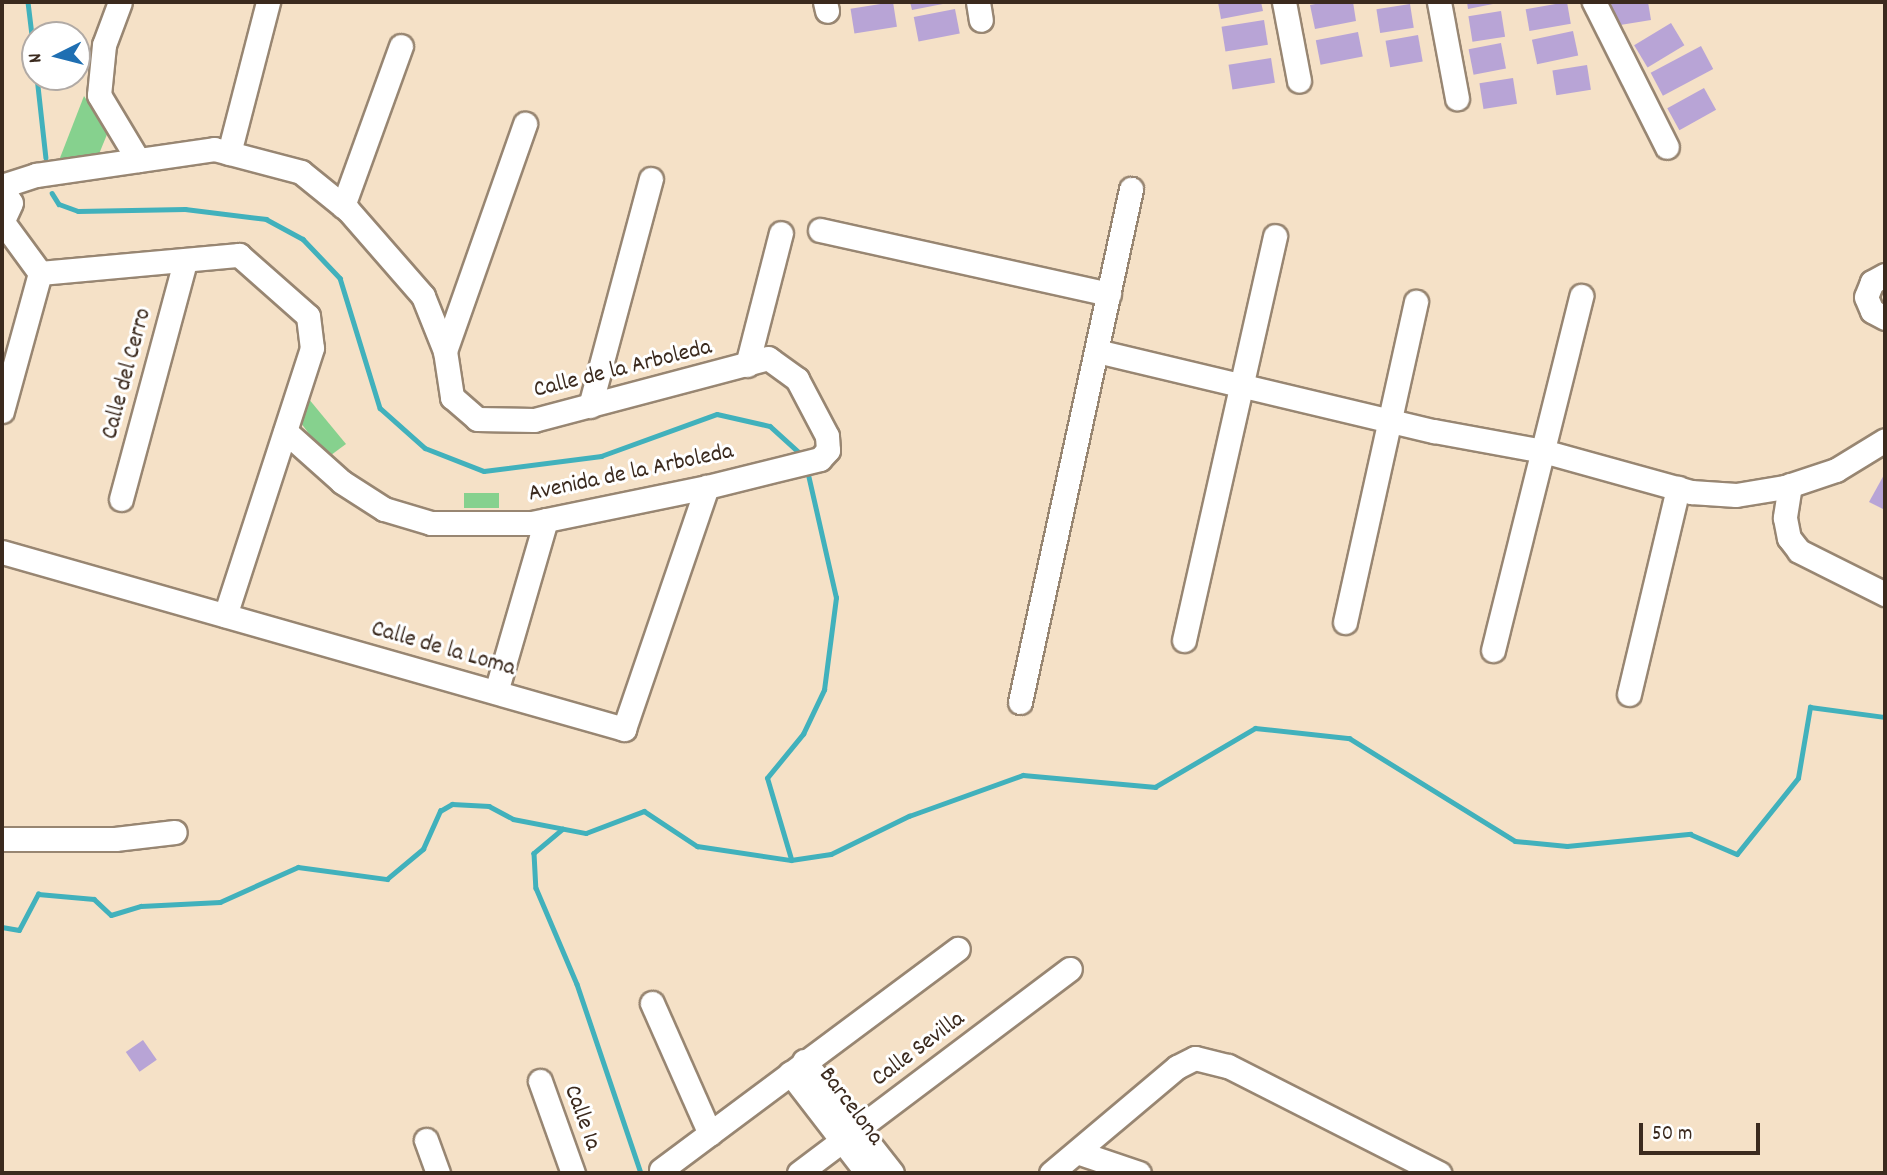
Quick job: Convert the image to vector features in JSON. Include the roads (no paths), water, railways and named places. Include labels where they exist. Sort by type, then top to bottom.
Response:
[{"type":"street","points":[[120,2],[104,45],[99,95],[138,160]]},
{"type":"street","points":[[229,153],[268,2]]},
{"type":"street","points":[[1284,2],[1299,81]]},
{"type":"street","points":[[1439,2],[1457,98]]},
{"type":"street","points":[[1594,2],[1667,147]]},
{"type":"street","points":[[343,206],[401,46]]},
{"type":"street","points":[[444,351],[525,124]]},
{"type":"street","name":"Calle de la Arboleda","points":[[2,187],[36,175],[214,149],[301,172],[343,206],[424,296],[444,351],[452,397],[477,419],[534,420],[768,358],[797,379],[827,436],[828,450],[820,459]]},
{"type":"street","points":[[590,406],[651,179]]},
{"type":"street","points":[[2,187],[11,203],[2,222],[40,273]]},
{"type":"street","points":[[1020,702],[1132,190]]},
{"type":"street","points":[[820,230],[1109,294]]},
{"type":"street","points":[[747,365],[781,233]]},
{"type":"street","points":[[1184,640],[1239,384],[1275,236]]},
{"type":"street","points":[[40,273],[239,255],[308,316],[312,348],[225,615]]},
{"type":"street","name":"Calle del Cerro","points":[[121,499],[184,262]]},
{"type":"street","points":[[2,411],[8,373],[40,273]]},
{"type":"street","points":[[1885,275],[1872,282],[1866,297],[1872,311],[1885,318]]},
{"type":"street","points":[[1493,650],[1581,296]]},
{"type":"street","points":[[1345,622],[1416,302]]},
{"type":"street","points":[[1097,351],[1390,421],[1543,451],[1678,488],[1736,495],[1790,485],[1836,470],[1883,446]]},
{"type":"street","name":"Avenida de la Arboleda","points":[[285,431],[342,482],[384,509],[430,523],[546,520],[707,487],[820,459]]},
{"type":"street","points":[[1790,485],[1786,518],[1789,538],[1799,551],[1885,594]]},
{"type":"street","name":"Calle de la Loma","points":[[2,552],[624,729],[707,487]]},
{"type":"street","points":[[1629,694],[1678,488]]},
{"type":"street","points":[[496,692],[546,520]]},
{"type":"street","points":[[2,839],[115,839],[175,832]]},
{"type":"street","points":[[661,1170],[958,949]]},
{"type":"street","name":"Calle Sevilla","points":[[799,1173],[1070,969]]},
{"type":"street","points":[[652,1003],[710,1134]]},
{"type":"street","points":[[1051,1173],[1080,1153],[1170,1072],[1195,1058],[1228,1066],[1439,1173]]},
{"type":"street","name":"Barcelona","points":[[797,1067],[850,1135],[892,1173]]},
{"type":"street","name":"Calle 1a","points":[[540,1081],[573,1173]]},
{"type":"street","name":"Barcelona","points":[[850,1135],[867,1173]]},
{"type":"street","points":[[426,1140],[438,1173]]},
{"type":"street","points":[[1080,1153],[1139,1173]]},
{"type":"waterway","points":[[28,2],[30,21]]},
{"type":"waterway","points":[[39,91],[46,158]]},
{"type":"waterway","points":[[52,193],[59,204],[78,211],[185,209],[266,219],[303,239],[340,278],[380,408],[425,448],[484,471],[601,456],[717,414],[770,426],[802,455]]},
{"type":"waterway","points":[[791,859],[767,778],[803,734],[824,690],[836,598],[807,470]]},
{"type":"waterway","points":[[2,927],[19,930],[38,894],[94,899],[111,915],[141,906],[220,902],[298,867],[387,879],[423,849],[440,811],[452,804],[489,806],[513,819],[586,833],[644,811],[697,846],[791,860],[831,854],[909,816],[1023,775],[1155,787],[1255,728],[1349,738],[1515,841],[1567,846],[1690,834],[1737,854],[1798,778],[1810,707],[1885,717]]},
{"type":"waterway","points":[[563,829],[534,853],[536,888],[577,984],[641,1173]]}]
